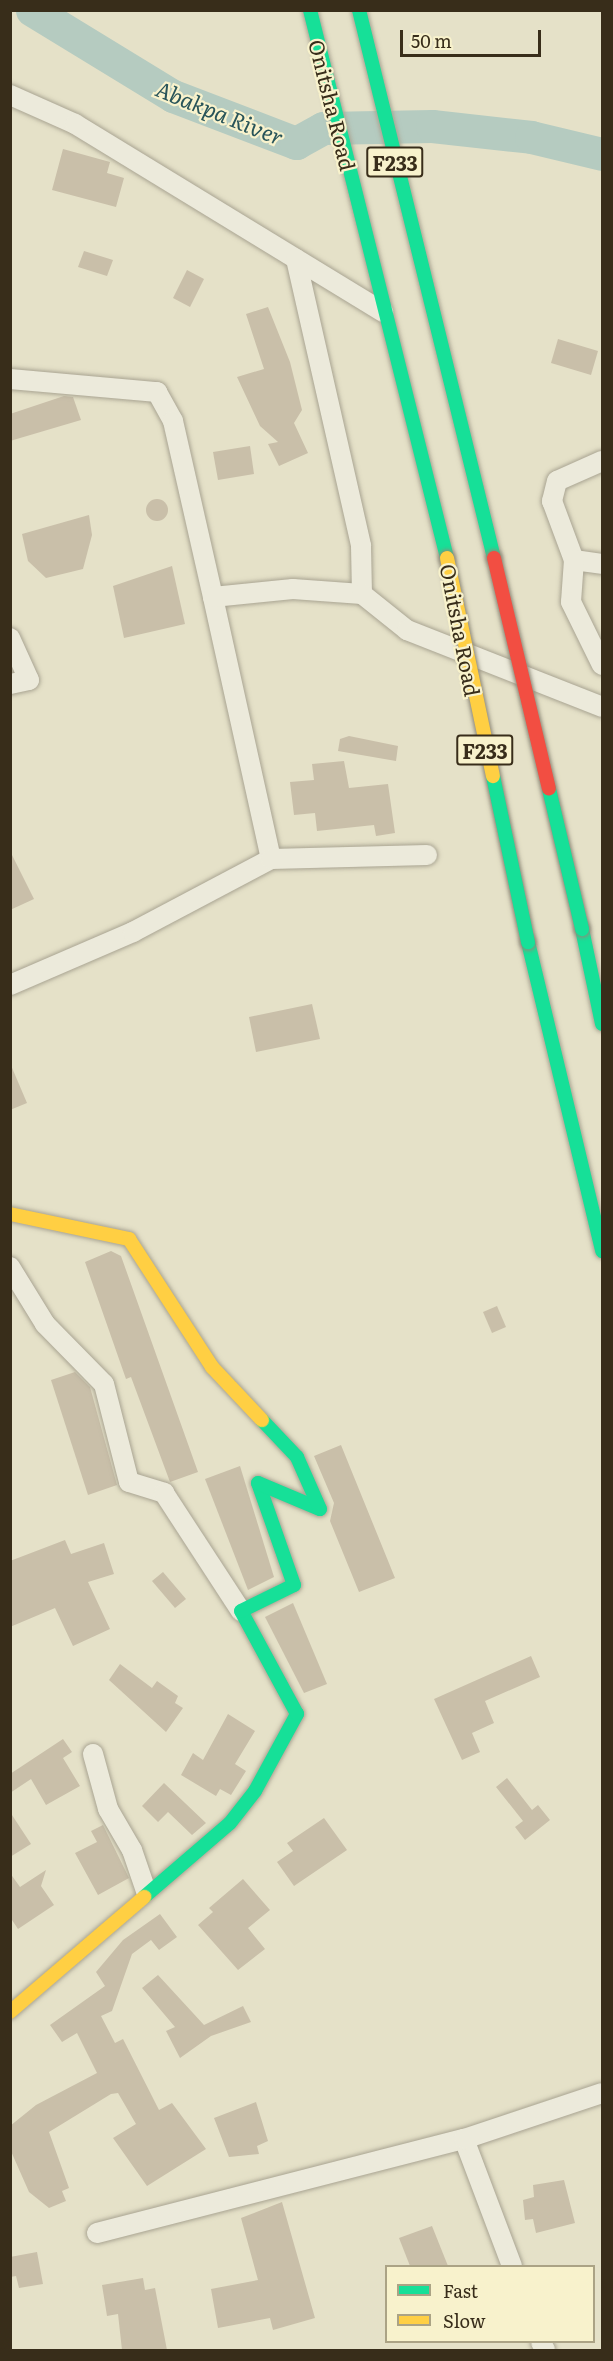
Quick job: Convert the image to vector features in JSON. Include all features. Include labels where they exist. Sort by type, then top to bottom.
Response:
[{"type":"main road","name":"Onitsha Road","points":[[310,10],[383,312],[447,558],[528,942],[603,1251]]},
{"type":"main road","name":"F233","points":[[359,10],[431,313],[494,558],[603,1024]]},
{"type":"main road","points":[[10,1214],[129,1239],[212,1367],[297,1457],[320,1509],[258,1483],[294,1585],[242,1611],[297,1719],[243,1809],[146,1891],[10,2012]]},
{"type":"street","points":[[10,95],[75,123],[383,312]]},
{"type":"street","points":[[296,259],[361,546],[362,594]]},
{"type":"street","points":[[10,378],[157,392],[173,421],[271,859]]},
{"type":"street","points":[[603,461],[568,474],[554,489],[558,527],[590,563],[571,602],[603,665]]},
{"type":"street","points":[[213,597],[293,589],[362,594],[407,630],[603,707]]},
{"type":"street","points":[[10,638],[29,680],[10,684]]},
{"type":"street","points":[[10,985],[133,932],[271,859],[427,855]]},
{"type":"street","points":[[10,1267],[45,1324],[105,1384],[129,1482],[164,1493],[181,1513],[242,1611]]},
{"type":"street","points":[[93,1754],[108,1809],[132,1850],[146,1891]]},
{"type":"street","points":[[98,2233],[464,2139],[603,2093]]},
{"type":"street","points":[[464,2139],[512,2265]]},
{"type":"building","points":[[63,149],[110,162],[107,173],[124,178],[116,207],[52,190]]},
{"type":"building","points":[[84,251],[113,260],[107,276],[78,267]]},
{"type":"building","points":[[187,270],[204,279],[190,307],[173,298]]},
{"type":"building","points":[[268,307],[290,362],[302,410],[294,423],[308,453],[279,466],[268,444],[278,442],[260,426],[237,377],[264,369],[246,314]]},
{"type":"building","points":[[558,339],[598,351],[591,375],[551,363]]},
{"type":"building","points":[[64,396],[73,397],[81,420],[10,441],[10,414]]},
{"type":"building","points":[[250,446],[254,474],[218,480],[213,452]]},
{"type":"building","points":[[157,499],[165,502],[168,510],[165,518],[157,521],[149,518],[146,510],[149,502]]},
{"type":"building","points":[[89,515],[92,535],[83,569],[46,578],[28,561],[22,534]]},
{"type":"building","points":[[172,566],[185,624],[124,638],[113,586]]},
{"type":"building","points":[[349,736],[398,746],[396,761],[338,751],[340,739]]},
{"type":"building","points":[[344,761],[349,788],[388,784],[395,833],[376,836],[374,825],[317,831],[315,813],[294,815],[290,782],[314,780],[312,764]]},
{"type":"building","points":[[10,851],[34,899],[10,910]]},
{"type":"building","points":[[312,1004],[320,1039],[256,1052],[249,1017]]},
{"type":"building","points":[[10,1063],[27,1103],[10,1110]]},
{"type":"building","points":[[111,1251],[121,1256],[198,1472],[170,1482],[131,1377],[126,1379],[85,1262]]},
{"type":"building","points":[[497,1306],[506,1327],[492,1333],[483,1312]]},
{"type":"building","points":[[75,1372],[90,1387],[117,1485],[88,1495],[51,1380]]},
{"type":"building","points":[[341,1445],[395,1578],[359,1592],[330,1521],[334,1503],[314,1456]]},
{"type":"building","points":[[240,1466],[274,1577],[248,1590],[205,1479]]},
{"type":"building","points":[[65,1540],[71,1554],[104,1543],[114,1574],[88,1582],[110,1629],[73,1646],[55,1608],[10,1627],[10,1561]]},
{"type":"building","points":[[163,1572],[186,1599],[175,1608],[152,1581]]},
{"type":"building","points":[[293,1603],[327,1684],[304,1693],[265,1617]]},
{"type":"building","points":[[531,1656],[540,1677],[485,1701],[494,1723],[472,1733],[480,1752],[462,1760],[434,1699]]},
{"type":"building","points":[[120,1664],[152,1688],[157,1681],[178,1696],[175,1703],[183,1708],[166,1732],[109,1680]]},
{"type":"building","points":[[228,1714],[255,1731],[235,1764],[246,1771],[231,1795],[220,1789],[216,1796],[181,1775],[193,1753],[203,1760]]},
{"type":"building","points":[[63,1739],[72,1752],[63,1758],[80,1786],[46,1805],[31,1779],[10,1793],[10,1774]]},
{"type":"building","points":[[507,1778],[532,1810],[538,1805],[550,1820],[525,1840],[515,1827],[523,1821],[496,1787]]},
{"type":"building","points":[[164,1783],[206,1823],[192,1835],[168,1812],[158,1822],[142,1806]]},
{"type":"building","points":[[10,1812],[31,1844],[10,1857]]},
{"type":"building","points":[[324,1818],[347,1850],[294,1886],[277,1862],[293,1851],[287,1843]]},
{"type":"building","points":[[103,1825],[129,1878],[98,1895],[75,1853],[97,1842],[91,1831]]},
{"type":"building","points":[[46,1870],[41,1886],[54,1905],[18,1929],[10,1917],[10,1873],[20,1887]]},
{"type":"building","points":[[243,1879],[270,1910],[248,1928],[265,1949],[238,1970],[198,1925],[213,1912],[209,1908]]},
{"type":"building","points":[[160,1914],[177,1937],[159,1950],[151,1940],[132,1954],[112,2011],[101,2016],[115,2043],[123,2039],[159,2110],[172,2103],[206,2149],[147,2186],[113,2138],[136,2124],[118,2093],[111,2094],[49,2132],[69,2188],[62,2191],[66,2201],[49,2208],[29,2192],[10,2149],[10,2126],[36,2105],[97,2073],[77,2033],[62,2042],[50,2025],[105,1986],[96,1972],[123,1940]]},
{"type":"building","points":[[158,1975],[204,2025],[243,2006],[251,2022],[211,2036],[180,2058],[166,2031],[175,2027],[142,1988]]},
{"type":"building","points":[[256,2102],[268,2141],[257,2146],[259,2154],[229,2157],[214,2118]]},
{"type":"building","points":[[564,2180],[575,2223],[536,2233],[533,2219],[525,2220],[523,2200],[534,2197],[533,2185]]},
{"type":"building","points":[[282,2202],[315,2318],[273,2330],[270,2318],[218,2328],[211,2289],[258,2280],[241,2218]]},
{"type":"building","points":[[432,2226],[448,2265],[410,2265],[399,2238]]},
{"type":"building","points":[[37,2252],[43,2284],[19,2288],[16,2276],[10,2277],[10,2257]]},
{"type":"building","points":[[143,2278],[145,2290],[155,2288],[167,2350],[122,2350],[118,2314],[107,2316],[102,2285]]},
{"type":"waterway","name":"Abakpa River","points":[[32,10],[173,96],[296,143],[323,128],[432,126],[531,137],[602,154]]},
{"type":"traffic: fast","points":[[310,10],[447,558]]},
{"type":"traffic: fast","points":[[359,10],[494,558]]},
{"type":"traffic: fast","points":[[493,776],[528,942]]},
{"type":"traffic: fast","points":[[549,789],[582,929]]},
{"type":"traffic: fast","points":[[582,929],[602,1024]]},
{"type":"traffic: fast","points":[[528,942],[602,1251]]},
{"type":"traffic: fast","points":[[144,1897],[230,1823],[255,1791],[297,1714],[241,1611],[294,1585],[258,1483],[320,1509],[297,1457],[262,1420]]},
{"type":"traffic: slow","points":[[447,558],[493,776]]},
{"type":"traffic: slow","points":[[10,1214],[129,1239],[212,1367],[262,1420]]},
{"type":"traffic: slow","points":[[10,2012],[144,1897]]},
{"type":"traffic: jam","points":[[494,558],[549,789]]}]
